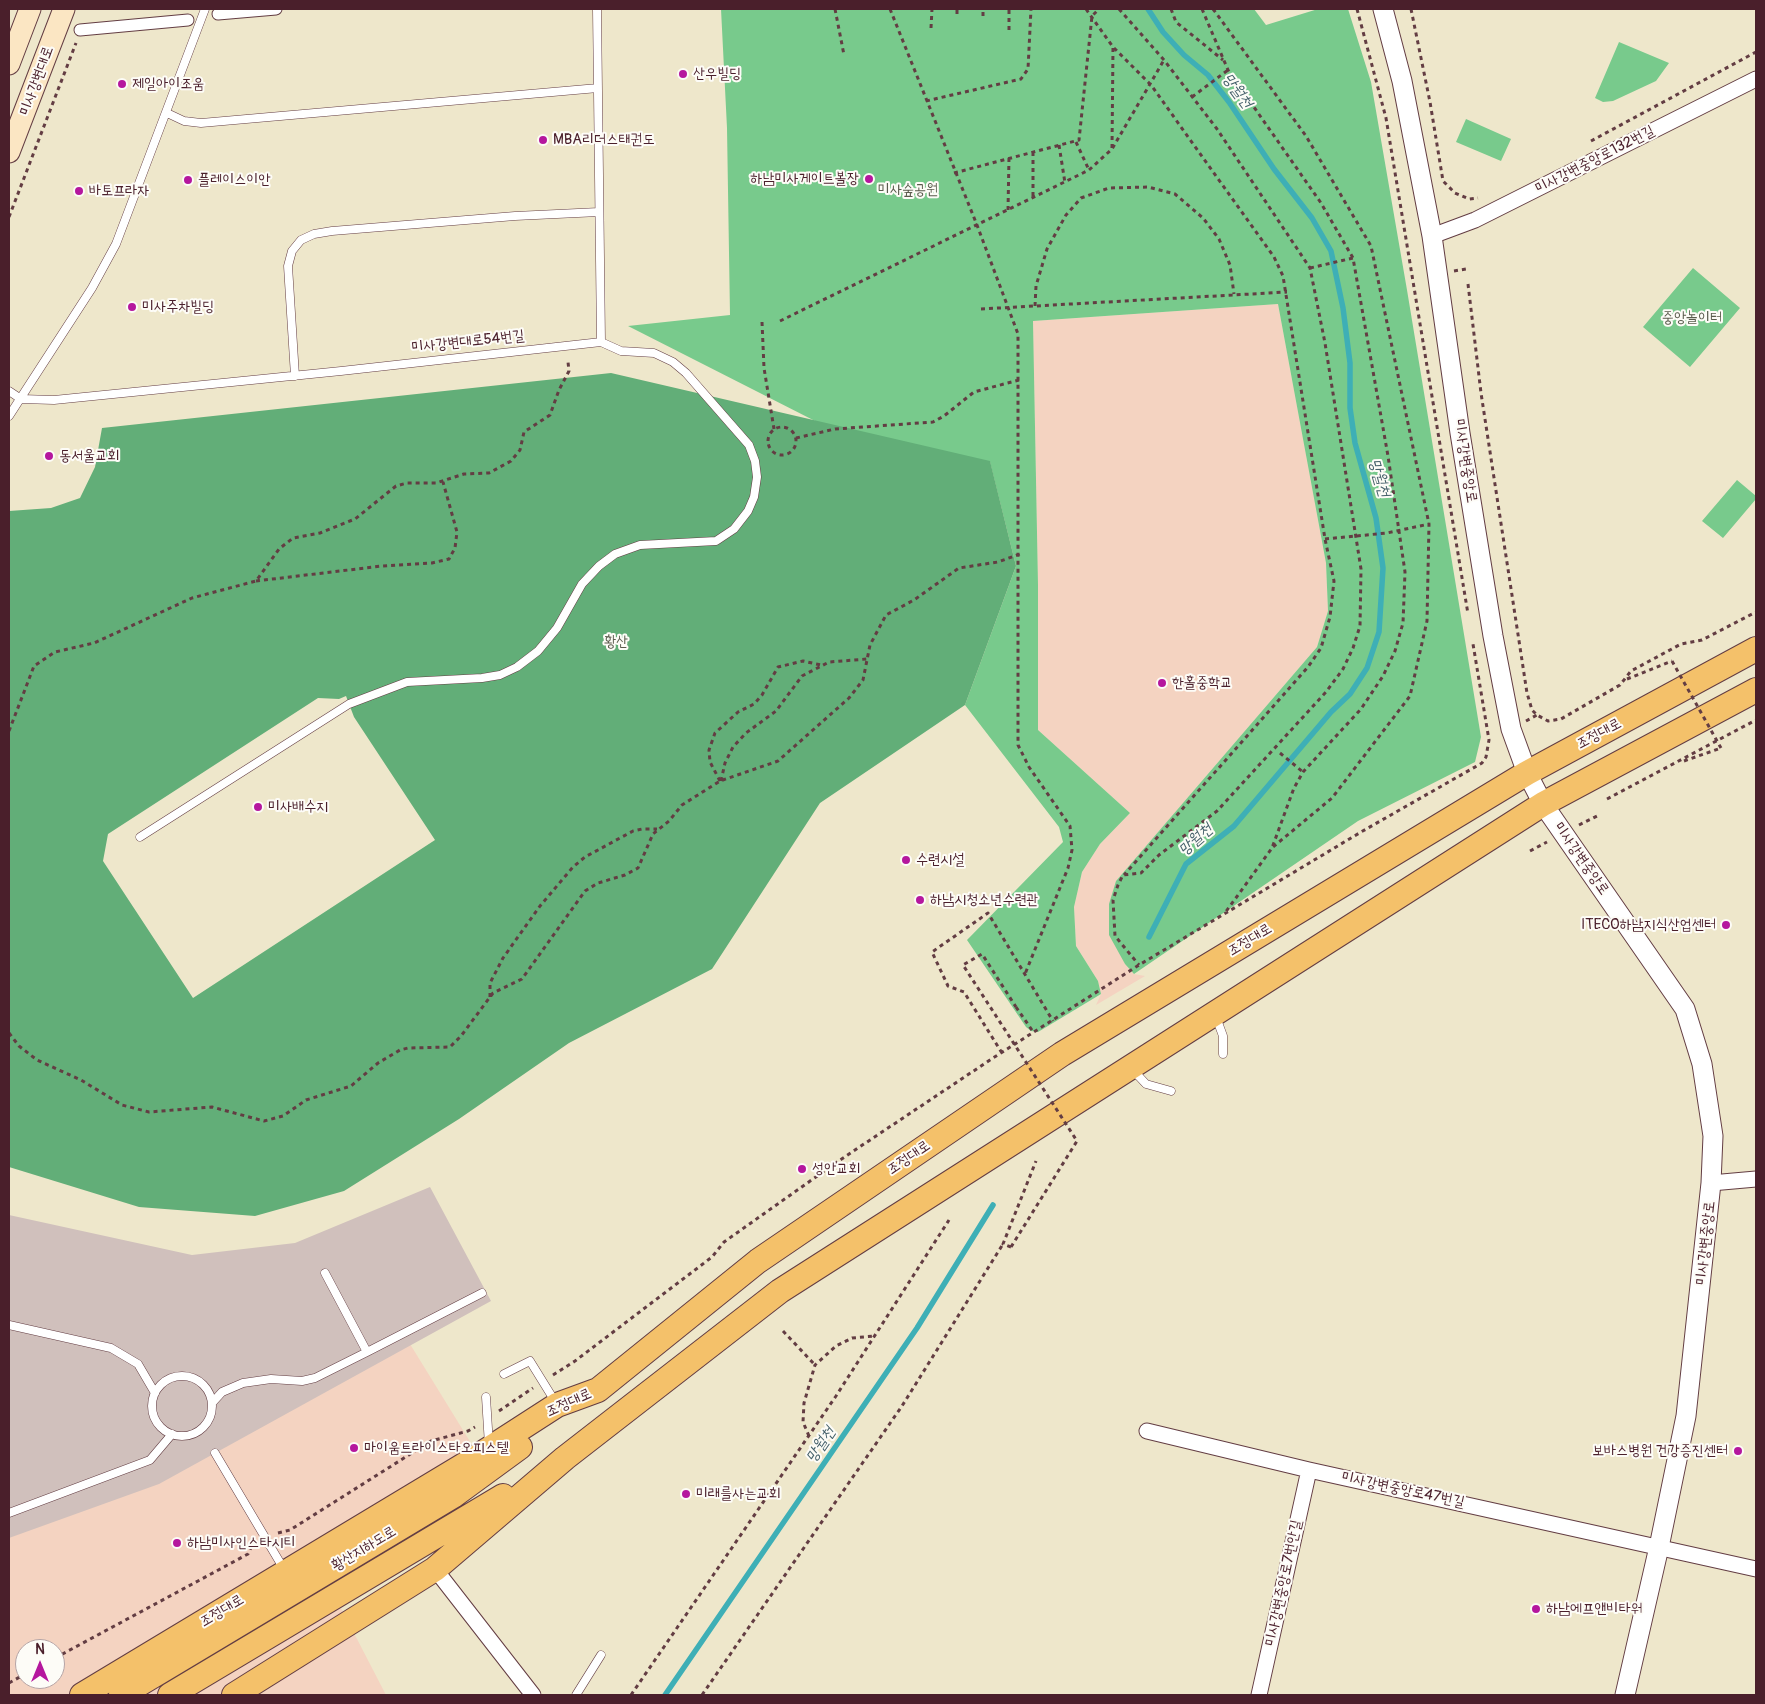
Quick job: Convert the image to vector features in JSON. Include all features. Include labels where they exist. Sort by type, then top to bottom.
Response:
[{"type":"main road","points":[[9,64],[30,9]]},
{"type":"main road","name":"미사강변대로","points":[[9,152],[64,9]]},
{"type":"main road","name":"조정대로","points":[[89,1691],[489,1450],[557,1405],[598,1390],[758,1261],[1062,1054],[1527,773],[1756,649]]},
{"type":"main road","points":[[234,1695],[435,1569],[565,1458],[780,1291],[1543,804],[1756,690]]},
{"type":"main road","name":"황산지하도로","points":[[122,1695],[453,1496],[598,1390]]},
{"type":"main road","name":"황산지하도로","points":[[170,1695],[565,1458]]},
{"type":"main road","points":[[73,1695],[89,1691]]},
{"type":"street","points":[[218,14],[276,9]]},
{"type":"street","name":"미사강변중앙로","points":[[1383,9],[1402,82],[1432,236],[1460,433],[1493,636],[1511,729],[1527,773],[1543,804],[1685,1009],[1702,1064],[1713,1136],[1711,1182],[1686,1416],[1659,1547],[1625,1695]]},
{"type":"street","points":[[80,30],[188,20]]},
{"type":"street","name":"미사강변중앙로132번길","points":[[1432,236],[1475,220],[1756,79]]},
{"type":"street","points":[[1711,1182],[1756,1179]]},
{"type":"street","name":"미사강변중앙로47번길","points":[[1147,1431],[1308,1470],[1756,1569]]},
{"type":"street","name":"미사강변중앙로7번안길","points":[[1259,1695],[1308,1470]]},
{"type":"street","points":[[435,1569],[533,1695]]},
{"type":"lane","points":[[9,416],[92,288],[116,244],[205,9]]},
{"type":"lane","points":[[140,837],[350,704],[408,682],[482,678],[500,675],[517,667],[538,651],[556,628],[582,584],[599,566],[615,554],[640,546],[716,541],[734,529],[748,512],[754,497],[757,476],[755,462],[749,445],[692,379],[673,362],[654,353],[621,351],[601,342],[597,9]]},
{"type":"lane","points":[[167,113],[184,121],[201,122],[598,88]]},
{"type":"lane","points":[[295,376],[288,266],[292,251],[301,240],[314,234],[332,231],[515,216],[599,212]]},
{"type":"lane","name":"미사강변대로54번길","points":[[21,399],[54,400],[295,376],[601,342]]},
{"type":"lane","points":[[9,391],[21,399]]},
{"type":"lane","points":[[1215,1013],[1223,1036],[1223,1054]]},
{"type":"lane","points":[[1130,1067],[1146,1084],[1171,1090]]},
{"type":"lane","points":[[325,1273],[367,1352]]},
{"type":"lane","points":[[212,1404],[222,1392],[243,1383],[271,1379],[302,1381],[315,1378],[482,1292]]},
{"type":"lane","points":[[9,1324],[111,1348],[138,1364],[155,1393]]},
{"type":"lane","points":[[504,1374],[530,1360],[557,1405]]},
{"type":"lane","points":[[187,1376],[204,1386],[210,1394],[212,1404],[209,1418],[200,1430],[192,1435],[172,1434],[163,1429],[152,1412],[155,1393],[168,1379],[187,1376]]},
{"type":"lane","points":[[486,1397],[489,1450]]},
{"type":"lane","points":[[9,1513],[150,1460],[172,1434]]},
{"type":"lane","points":[[216,1453],[286,1573]]},
{"type":"lane","points":[[576,1695],[601,1655]]},
{"type":"path","points":[[835,9],[844,55]]},
{"type":"path","points":[[890,9],[954,173],[977,225],[1018,334],[1020,554],[1018,745],[1029,767],[1070,826],[1072,850],[1068,868],[1026,974]]},
{"type":"path","points":[[931,28],[932,9]]},
{"type":"path","points":[[956,14],[957,9]]},
{"type":"path","points":[[983,9],[983,16]]},
{"type":"path","points":[[1009,9],[1009,30]]},
{"type":"path","points":[[926,101],[1021,79],[1028,69],[1031,9]]},
{"type":"path","points":[[1086,9],[1112,46],[1151,85],[1274,257],[1283,276],[1325,539],[1334,581],[1330,617],[1321,648],[1285,693],[1124,875],[1113,900],[1115,936],[1139,965]]},
{"type":"path","points":[[954,173],[1079,140],[1082,129],[1092,16],[1099,9]]},
{"type":"path","points":[[1119,9],[1164,60],[1223,137],[1310,268],[1325,343],[1361,569],[1360,626],[1353,648],[1343,669],[1326,692],[1217,811],[1159,854],[1141,874],[1124,875]]},
{"type":"path","points":[[1171,9],[1176,22],[1225,61]]},
{"type":"path","points":[[1202,9],[1228,70],[1320,203],[1354,258],[1405,572],[1403,623],[1395,651],[1374,693],[1303,772],[1294,788],[1272,848]]},
{"type":"path","points":[[1213,9],[1306,136],[1371,246],[1428,524],[1427,621],[1410,696],[1332,798],[1272,848],[1224,914]]},
{"type":"path","points":[[1357,9],[1386,118],[1469,620]]},
{"type":"path","points":[[1411,9],[1430,102],[1443,181],[1455,193],[1473,198],[1484,198]]},
{"type":"path","points":[[9,217],[71,59],[80,30]]},
{"type":"path","points":[[1112,46],[1112,150]]},
{"type":"path","points":[[1589,141],[1756,52]]},
{"type":"path","points":[[780,321],[1089,170],[1112,150],[1164,60]]},
{"type":"path","points":[[1192,96],[1228,70]]},
{"type":"path","points":[[1076,142],[1089,170]]},
{"type":"path","points":[[1059,145],[1065,183]]},
{"type":"path","points":[[1033,152],[1033,198]]},
{"type":"path","points":[[1008,210],[1009,158]]},
{"type":"path","points":[[1035,306],[1036,286],[1047,248],[1066,215],[1081,198],[1109,188],[1148,187],[1175,194],[1203,218],[1219,239],[1230,265],[1234,294]]},
{"type":"path","points":[[1310,268],[1354,258]]},
{"type":"path","points":[[1468,284],[1481,393],[1529,702],[1532,710],[1542,719],[1555,721],[1627,680],[1672,661],[1721,748],[1673,765]]},
{"type":"path","points":[[981,309],[1287,292]]},
{"type":"path","points":[[762,322],[764,368],[774,429]]},
{"type":"path","points":[[256,581],[279,549],[293,538],[320,533],[355,520],[390,490],[401,484],[443,482],[464,474],[492,473],[515,458],[520,450],[524,432],[550,415],[568,371],[568,362]]},
{"type":"path","points":[[796,438],[842,428],[932,422],[944,416],[974,392],[1019,380]]},
{"type":"path","points":[[781,427],[788,428],[796,438],[793,449],[784,455],[779,455],[770,449],[767,442],[769,434],[774,429],[781,427]]},
{"type":"path","points":[[9,731],[34,666],[55,652],[94,643],[185,600],[225,587],[256,581],[382,566],[432,563],[449,559],[455,548],[457,532],[443,482]]},
{"type":"path","points":[[1325,539],[1387,533],[1428,524]]},
{"type":"path","points":[[9,1033],[19,1046],[36,1060],[81,1080],[122,1105],[149,1112],[212,1107],[264,1121],[283,1116],[306,1100],[351,1086],[378,1063],[400,1050],[408,1048],[450,1047],[461,1036],[490,997],[498,990],[522,979],[585,891],[598,883],[625,875],[638,868],[650,839],[682,805],[720,781],[753,772],[778,761],[859,686],[863,680],[867,659],[881,621],[890,611],[914,600],[959,568],[998,562],[1020,554]]},
{"type":"path","points":[[1627,680],[1631,671],[1681,644],[1702,640],[1756,612]]},
{"type":"path","points":[[282,1531],[290,1530],[431,1441],[468,1431],[488,1419],[575,1362],[705,1262],[724,1242],[837,1162],[1002,1053],[1139,965],[1361,832],[1482,763],[1486,757],[1489,740],[1472,639]]},
{"type":"path","points":[[720,781],[725,763],[739,740],[776,711],[802,676],[821,665],[848,659],[867,659]]},
{"type":"path","points":[[720,781],[710,762],[709,750],[715,733],[738,712],[754,704],[762,695],[778,667],[803,661],[821,665]]},
{"type":"path","points":[[1607,799],[1756,720]]},
{"type":"path","points":[[1280,753],[1303,772]]},
{"type":"path","points":[[490,997],[490,984],[503,958],[540,906],[573,867],[585,857],[633,832],[642,829],[658,829]]},
{"type":"path","points":[[1002,1053],[964,992],[948,986],[932,952],[988,913],[1053,1021]]},
{"type":"path","points":[[1003,1244],[1011,1247],[1077,1141],[963,965],[982,954],[1034,1034]]},
{"type":"path","points":[[702,1695],[902,1406],[1003,1244],[1036,1161]]},
{"type":"path","points":[[631,1695],[809,1436],[949,1220]]},
{"type":"path","points":[[783,1331],[815,1365]]},
{"type":"path","points":[[809,1436],[803,1422],[804,1404],[815,1365],[836,1346],[852,1338],[875,1336]]},
{"type":"path","points":[[65,1653],[248,1554],[251,1544]]},
{"type":"shaded area","name":"한홀중학교","points":[[1278,304],[1326,563],[1328,611],[1317,647],[1116,881],[1125,964],[1134,974],[1145,976],[1096,1005],[1101,994],[1098,981],[1076,946],[1074,907],[1082,872],[1100,844],[1130,813],[1038,730],[1038,585],[1033,321]]},
{"type":"shaded area","points":[[430,1187],[491,1301],[159,1484],[9,1538],[9,1215],[192,1255],[295,1243]]},
{"type":"shaded area","points":[[410,1344],[490,1474],[327,1581],[386,1695],[9,1695],[9,1527]]},
{"type":"green space","name":"미사숲공원","points":[[721,9],[1254,9],[1266,25],[1318,9],[1348,9],[1371,82],[1481,737],[1475,762],[1358,821],[1134,974],[1125,964],[1109,935],[1109,904],[1116,881],[1317,647],[1328,611],[1326,563],[1278,304],[1033,321],[1038,585],[1038,730],[1130,813],[1100,844],[1082,872],[1074,907],[1076,946],[1098,981],[1101,994],[1038,1032],[1031,1031],[1026,1027],[967,940],[1063,842],[1059,827],[965,705],[1016,566],[990,462],[819,423],[628,326],[730,315],[727,128]]},
{"type":"green space","points":[[1619,42],[1669,63],[1656,81],[1613,101],[1603,102],[1595,98]]},
{"type":"green space","points":[[1466,119],[1511,139],[1501,161],[1456,142]]},
{"type":"green space","name":"중앙놀이터","points":[[1693,268],[1740,308],[1690,367],[1643,327]]},
{"type":"green space","name":"황산","points":[[611,373],[990,461],[1016,566],[965,705],[820,803],[712,969],[569,1043],[459,1119],[344,1191],[255,1216],[139,1207],[9,1167],[9,511],[51,508],[80,498],[95,467],[102,428]],"holes":[[[346,696],[354,717],[435,840],[193,998],[103,861],[108,834],[318,698],[339,699]]]},
{"type":"green space","points":[[1737,480],[1756,496],[1756,499],[1723,538],[1702,521]]},
{"type":"waterway","name":"망월천","points":[[1148,9],[1163,32],[1184,55],[1208,75],[1229,102],[1274,169],[1312,218],[1331,251],[1343,308],[1350,363],[1350,408],[1355,443],[1376,518],[1383,568],[1379,632],[1367,668],[1350,694],[1331,712],[1234,826],[1186,864],[1149,937]]},
{"type":"waterway","name":"망월천","points":[[665,1695],[917,1328],[993,1205]]},
{"type":"place","name":"산우빌딩","points":[[683,74]]},
{"type":"place","name":"제일아이조움","points":[[122,84]]},
{"type":"place","name":"MBA리더스태권도","points":[[543,140]]},
{"type":"place","name":"하남미사게이트볼장","points":[[869,179]]},
{"type":"place","name":"플레이스이안","points":[[188,180]]},
{"type":"place","name":"바토프라자","points":[[79,191]]},
{"type":"place","name":"미사주차빌딩","points":[[132,307]]},
{"type":"place","name":"동서울교회","points":[[49,456]]},
{"type":"place","name":"한홀중학교","points":[[1162,683]]},
{"type":"place","name":"미사배수지","points":[[258,807]]},
{"type":"place","name":"수련시설","points":[[906,860]]},
{"type":"place","name":"하남시청소년수련관","points":[[920,900]]},
{"type":"place","name":"ITECO하남지식산업센터","points":[[1726,925]]},
{"type":"place","name":"성안교회","points":[[802,1169]]},
{"type":"place","name":"마이움트라이스타오피스텔","points":[[354,1448]]},
{"type":"place","name":"보바스병원 건강증진센터","points":[[1738,1451]]},
{"type":"place","name":"미래를사는교회","points":[[686,1494]]},
{"type":"place","name":"하남미사인스타시티","points":[[177,1543]]},
{"type":"place","name":"하남에프앤비타워","points":[[1536,1609]]}]
